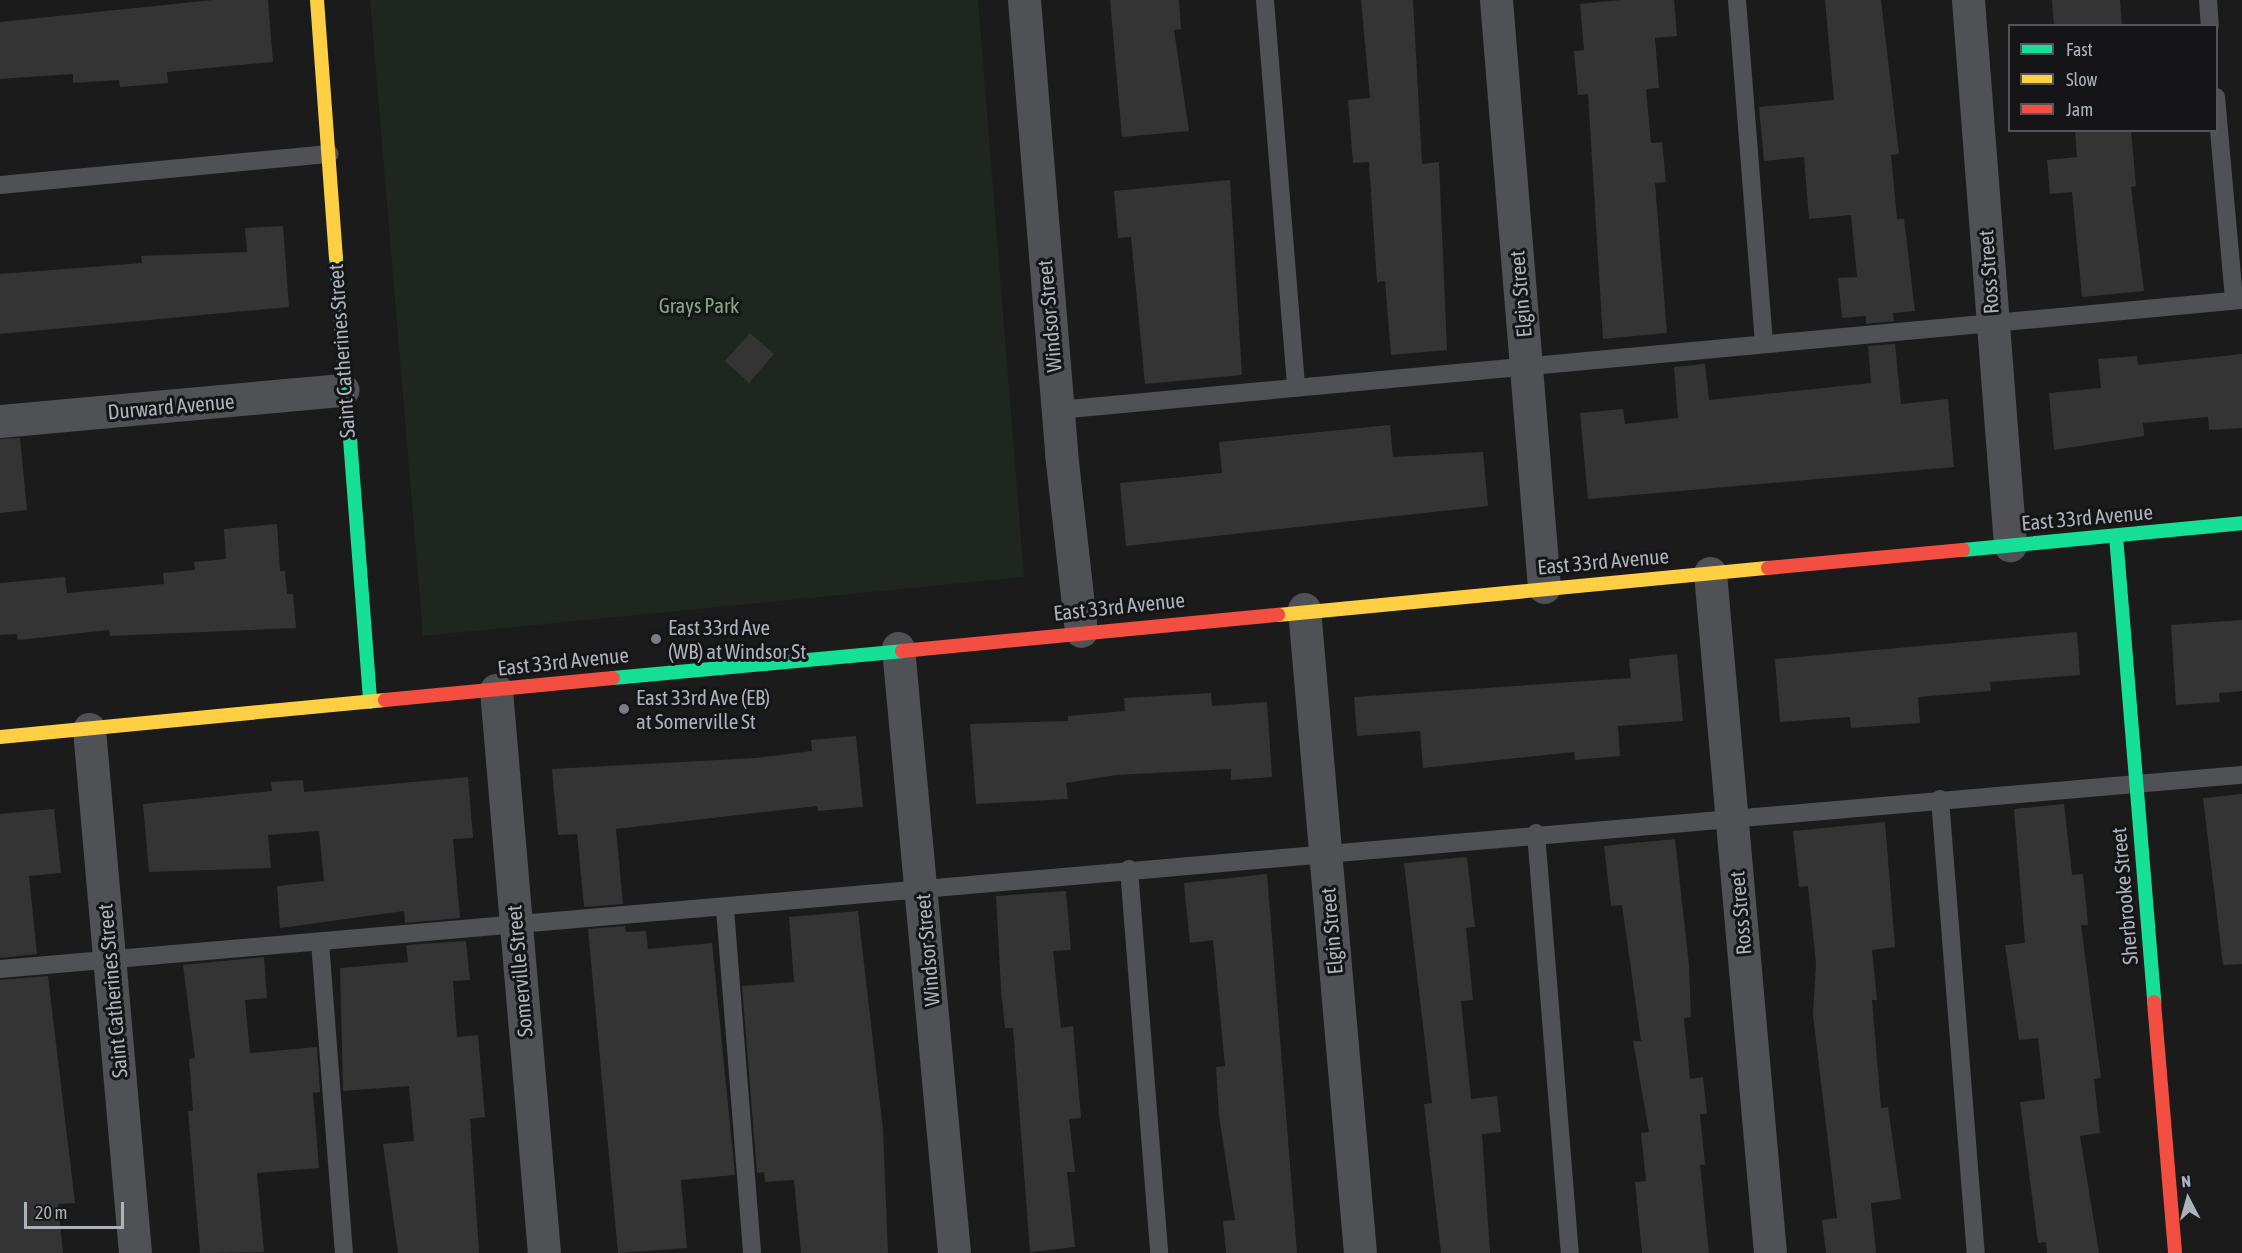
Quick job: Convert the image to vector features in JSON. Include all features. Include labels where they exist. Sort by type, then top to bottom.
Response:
[{"type":"street","name":"Saint Catherines Street","points":[[317,0],[330,154],[343,390],[370,702]]},
{"type":"street","name":"Windsor Street","points":[[1024,0],[1058,410],[1081,631]]},
{"type":"street","name":"Elgin Street","points":[[1497,0],[1544,587]]},
{"type":"street","name":"Ross Street","points":[[1968,0],[2010,544]]},
{"type":"street","name":"Durward Avenue","points":[[0,421],[343,390]]},
{"type":"street","name":"East 33rd Avenue","points":[[0,737],[1304,609],[2242,523]]},
{"type":"street","name":"Sherbrooke Street","points":[[2116,536],[2175,1253]]},
{"type":"street","name":"Ross Street","points":[[1710,573],[1770,1253]]},
{"type":"street","name":"Elgin Street","points":[[1304,609],[1360,1253]]},
{"type":"street","name":"Windsor Street","points":[[898,648],[954,1253]]},
{"type":"street","name":"Somerville Street","points":[[495,690],[544,1253]]},
{"type":"street","name":"Saint Catherines Street","points":[[89,729],[135,1253]]},
{"type":"lane","points":[[1265,0],[1296,388]]},
{"type":"lane","points":[[1737,0],[1764,344]]},
{"type":"lane","points":[[2208,0],[2210,24]]},
{"type":"lane","points":[[1058,410],[2238,300],[2218,107]]},
{"type":"lane","points":[[0,184],[330,154]]},
{"type":"lane","points":[[0,969],[725,909],[1129,869],[1536,833],[2242,775]]},
{"type":"lane","points":[[1940,799],[1976,1253]]},
{"type":"lane","points":[[1536,833],[1570,1253]]},
{"type":"lane","points":[[1129,869],[1159,1253]]},
{"type":"lane","points":[[725,909],[752,1253]]},
{"type":"lane","points":[[321,942],[344,1253]]},
{"type":"green space","name":"Grays Park","points":[[370,0],[978,0],[1024,577],[423,636]]},
{"type":"building","points":[[213,0],[268,0],[273,62],[167,72],[168,83],[120,87],[119,80],[73,83],[73,74],[0,79],[0,22]]},
{"type":"building","points":[[1110,0],[1179,0],[1181,29],[1174,30],[1189,131],[1122,137]]},
{"type":"building","points":[[1361,0],[1413,0],[1422,164],[1439,162],[1447,350],[1391,355],[1385,281],[1377,282],[1369,162],[1353,163],[1348,100],[1370,98]]},
{"type":"building","points":[[1621,0],[1674,0],[1677,36],[1655,38],[1659,88],[1646,89],[1651,143],[1662,142],[1666,182],[1655,183],[1667,333],[1603,339],[1588,94],[1578,95],[1574,51],[1584,50],[1580,4]]},
{"type":"building","points":[[1825,0],[1881,0],[1899,154],[1891,155],[1897,219],[1904,219],[1915,311],[1893,313],[1894,321],[1866,324],[1866,316],[1842,318],[1838,278],[1857,277],[1851,215],[1809,219],[1804,157],[1764,161],[1759,107],[1834,100]]},
{"type":"building","points":[[2052,0],[2120,0],[2122,24],[2054,24]]},
{"type":"building","points":[[2075,132],[2131,132],[2136,186],[2131,187],[2144,291],[2082,297],[2072,192],[2050,194],[2047,160],[2077,157]]},
{"type":"building","points":[[1230,180],[1242,375],[1145,384],[1131,237],[1118,238],[1114,191]]},
{"type":"building","points":[[283,226],[289,307],[0,334],[0,274],[142,263],[141,256],[247,252],[245,228]]},
{"type":"building","points":[[750,333],[774,354],[749,383],[725,361]]},
{"type":"building","points":[[1895,344],[1901,404],[1948,399],[1954,467],[1588,499],[1580,413],[1623,409],[1625,424],[1678,418],[1674,367],[1705,364],[1709,400],[1871,383],[1868,346]]},
{"type":"building","points":[[2242,354],[2242,428],[2209,430],[2208,417],[2143,423],[2144,436],[2054,450],[2049,393],[2101,388],[2098,359],[2137,356],[2138,365]]},
{"type":"building","points":[[1390,425],[1393,457],[1483,452],[1488,506],[1126,546],[1120,483],[1222,473],[1219,442]]},
{"type":"building","points":[[20,438],[27,510],[0,513],[0,439]]},
{"type":"building","points":[[277,524],[280,571],[285,571],[287,594],[293,594],[296,628],[110,636],[109,630],[18,640],[17,634],[0,635],[0,583],[65,577],[67,593],[164,584],[163,573],[195,570],[194,562],[226,559],[224,529]]},
{"type":"building","points":[[2242,620],[2242,691],[2219,693],[2220,702],[2176,705],[2171,625]]},
{"type":"building","points":[[2077,632],[2080,675],[1990,682],[1991,691],[1918,697],[1920,723],[1851,728],[1850,717],[1780,722],[1775,659]]},
{"type":"building","points":[[1677,654],[1683,721],[1618,726],[1620,756],[1575,760],[1574,752],[1423,768],[1420,731],[1357,736],[1354,697],[1631,678],[1629,659]]},
{"type":"building","points":[[1211,693],[1212,706],[1267,702],[1272,777],[1231,780],[1231,769],[1116,775],[1066,783],[1068,799],[976,804],[970,724],[1068,721],[1068,716],[1125,711],[1124,698]]},
{"type":"building","points":[[856,736],[863,807],[818,811],[817,806],[616,829],[623,904],[584,907],[577,834],[558,835],[552,769],[755,758],[812,751],[811,740]]},
{"type":"building","points":[[468,777],[473,838],[453,839],[460,918],[405,923],[404,911],[280,928],[277,886],[324,881],[319,831],[268,835],[271,868],[149,872],[143,804],[272,791],[271,782],[303,780],[304,792]]},
{"type":"building","points":[[2242,794],[2242,964],[2223,965],[2203,798]]},
{"type":"building","points":[[2064,804],[2072,875],[2083,874],[2088,925],[2081,925],[2101,1078],[2094,1079],[2100,1133],[2080,1136],[2099,1253],[2047,1253],[2046,1242],[2038,1243],[2020,1102],[2045,1099],[2038,1038],[2019,1040],[2005,945],[2025,943],[2014,809]]},
{"type":"building","points":[[54,809],[61,873],[29,876],[37,954],[0,958],[0,814]]},
{"type":"building","points":[[1885,822],[1895,947],[1872,950],[1877,1000],[1872,1000],[1881,1108],[1888,1107],[1901,1199],[1871,1203],[1876,1253],[1826,1253],[1822,1220],[1837,1218],[1813,1015],[1816,964],[1808,886],[1799,887],[1793,831]]},
{"type":"building","points":[[1675,839],[1689,965],[1691,1017],[1684,1018],[1690,1079],[1703,1077],[1707,1114],[1700,1114],[1705,1165],[1700,1165],[1709,1253],[1642,1253],[1635,1182],[1646,1181],[1641,1133],[1649,1132],[1633,1041],[1641,1041],[1622,905],[1611,906],[1604,846]]},
{"type":"building","points":[[1467,857],[1475,927],[1466,928],[1473,1000],[1461,1001],[1471,1099],[1497,1096],[1501,1132],[1482,1134],[1490,1253],[1441,1253],[1424,1104],[1432,1103],[1404,863]]},
{"type":"building","points":[[1267,874],[1297,1253],[1226,1253],[1223,1221],[1235,1220],[1219,1116],[1216,1067],[1225,1066],[1213,940],[1190,943],[1184,883]]},
{"type":"building","points":[[1066,891],[1071,950],[1053,951],[1061,1028],[1073,1026],[1081,1118],[1069,1119],[1075,1172],[1067,1172],[1075,1247],[1030,1252],[1013,1028],[1005,1028],[996,896]]},
{"type":"building","points":[[858,911],[883,1130],[888,1253],[801,1253],[794,1180],[765,1182],[764,1172],[757,1173],[742,986],[794,982],[789,917]]},
{"type":"building","points":[[625,926],[626,932],[646,931],[648,949],[712,943],[735,1175],[681,1180],[687,1248],[618,1253],[588,929]]},
{"type":"building","points":[[466,941],[470,980],[453,981],[457,1037],[478,1035],[485,1117],[470,1119],[479,1253],[398,1253],[383,1144],[414,1141],[409,1086],[343,1091],[340,968],[408,962],[406,945]]},
{"type":"building","points":[[264,957],[267,998],[245,1000],[250,1053],[317,1047],[320,1092],[313,1093],[319,1168],[257,1173],[264,1252],[200,1253],[188,1111],[193,1111],[189,1059],[195,1058],[183,965]]},
{"type":"building","points":[[48,976],[75,1203],[58,1204],[63,1253],[0,1253],[0,980]]},
{"type":"traffic: fast","points":[[336,257],[370,702]]},
{"type":"traffic: fast","points":[[1963,550],[2242,523]]},
{"type":"traffic: fast","points":[[2116,536],[2154,1002]]},
{"type":"traffic: fast","points":[[613,678],[902,651]]},
{"type":"traffic: slow","points":[[317,0],[336,257]]},
{"type":"traffic: slow","points":[[1278,615],[1768,568]]},
{"type":"traffic: slow","points":[[0,737],[385,700]]},
{"type":"traffic: jam","points":[[1768,568],[1963,550]]},
{"type":"traffic: jam","points":[[902,651],[1278,615]]},
{"type":"traffic: jam","points":[[385,700],[613,678]]},
{"type":"traffic: jam","points":[[2154,1002],[2175,1253]]},
{"type":"place","name":"East 33rd Ave (WB) at Windsor St","points":[[656,639]]},
{"type":"place","name":"East 33rd Ave (EB) at Somerville St","points":[[624,709]]}]
